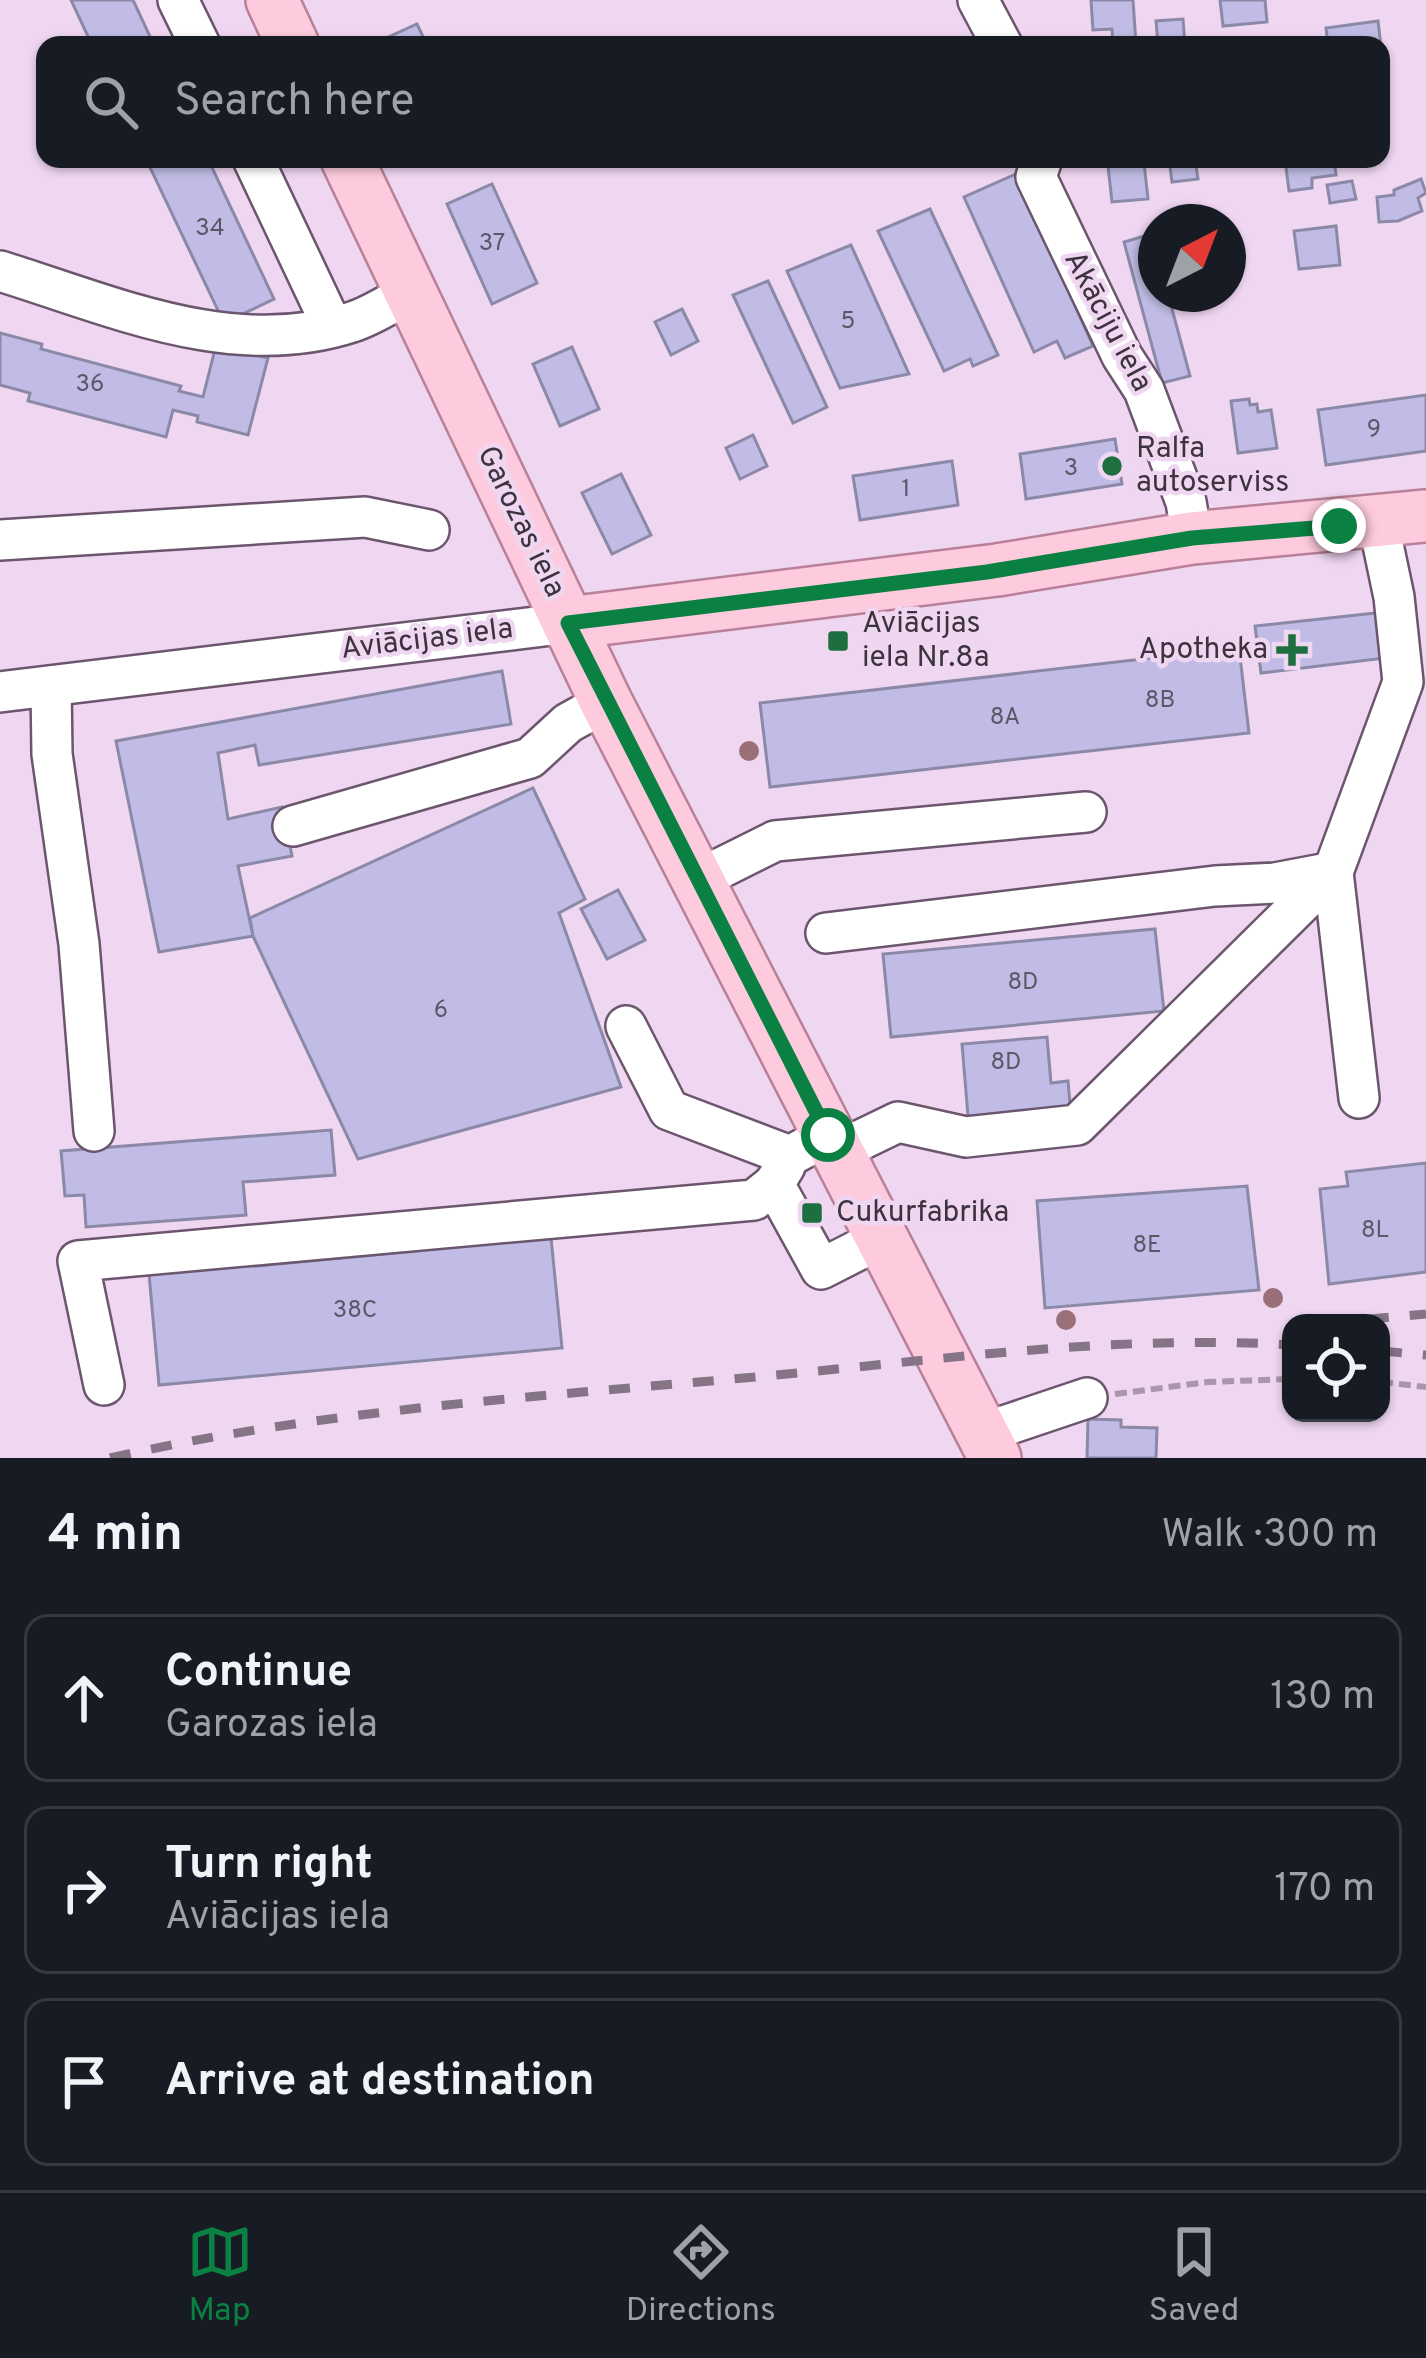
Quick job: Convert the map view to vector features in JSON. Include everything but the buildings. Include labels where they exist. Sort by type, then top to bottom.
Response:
[{"type":"main road","points":[[272,0],[289,36]]},
{"type":"main road","name":"Garozas iela","points":[[351,168],[568,623],[697,880],[807,1157],[880,1238],[989,1446]]},
{"type":"main road","name":"Aviācijas iela","points":[[568,623],[987,572],[1192,538],[1402,519]]},
{"type":"street","points":[[178,0],[196,36]]},
{"type":"street","points":[[978,0],[997,36]]},
{"type":"street","points":[[257,168],[332,326]]},
{"type":"street","name":"Akāciju iela","points":[[1039,168],[1122,356],[1144,390],[1186,502],[1192,538]]},
{"type":"street","points":[[0,271],[220,335],[284,334],[354,322],[410,292]]},
{"type":"street","points":[[0,540],[365,517],[429,530]]},
{"type":"street","points":[[104,1385],[78,1261],[754,1200],[807,1157],[898,1122],[966,1136],[1077,1125],[1333,872],[1403,682],[1394,597],[1402,519]]},
{"type":"street","name":"Aviācijas iela","points":[[0,692],[568,623]]},
{"type":"street","points":[[51,686],[52,754],[79,944],[94,1131]]},
{"type":"street","points":[[293,826],[530,758],[568,723],[607,702]]},
{"type":"street","points":[[697,880],[775,841],[1087,812]]},
{"type":"street","points":[[826,933],[1193,888],[1275,883],[1333,872]]},
{"type":"street","points":[[1333,872],[1359,1098]]},
{"type":"street","points":[[626,1026],[669,1110],[807,1157]]},
{"type":"street","points":[[807,1157],[820,1269],[880,1238]]},
{"type":"street","points":[[989,1446],[1087,1398]]},
{"type":"path","points":[[1087,1398],[1208,1382],[1282,1379]]},
{"type":"path","points":[[1390,1383],[1426,1387]]},
{"type":"railway","points":[[1390,1317],[1426,1314]]},
{"type":"railway","points":[[110,1458],[272,1427],[519,1398],[1094,1346],[1282,1345]]},
{"type":"railway","points":[[1390,1352],[1426,1355]]},
{"type":"place","name":"Ralfa autoserviss","points":[[1112,466]]},
{"type":"place","name":"Aviācijas iela Nr.8a","points":[[838,641]]},
{"type":"place","name":"Apotheka","points":[[1292,650]]},
{"type":"place","name":"Cukurfabrika","points":[[812,1213]]},
{"type":"route","points":[[828,1135],[568,623],[987,572],[1192,538],[1339,526]]}]
